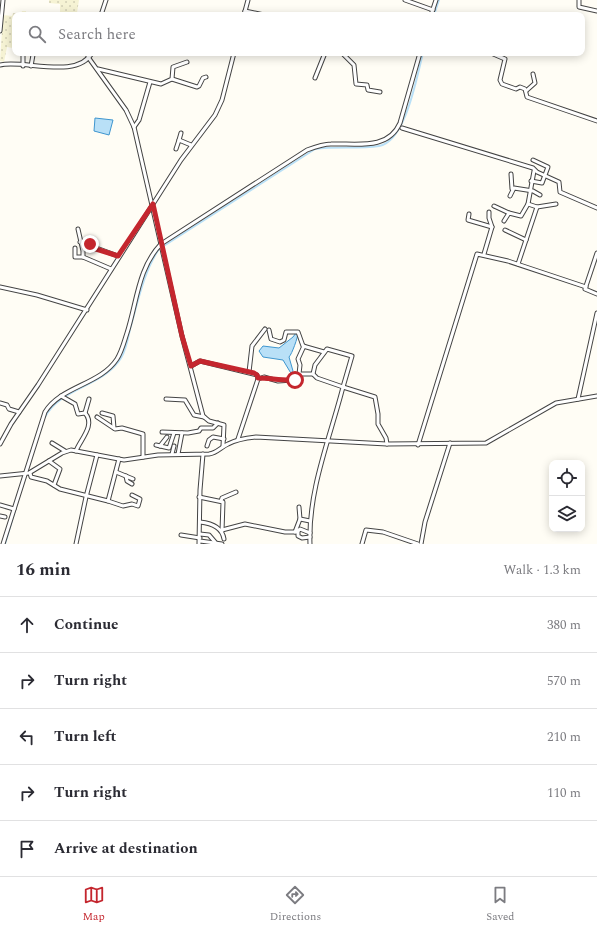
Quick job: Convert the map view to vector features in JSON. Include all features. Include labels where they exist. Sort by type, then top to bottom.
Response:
[{"type":"street","points":[[0,31],[3,0]]},
{"type":"street","points":[[102,12],[106,0]]},
{"type":"street","points":[[248,0],[245,11],[250,12]]},
{"type":"street","points":[[405,0],[433,10],[436,0]]},
{"type":"street","points":[[580,0],[579,7],[597,11]]},
{"type":"street","points":[[23,56],[23,66]]},
{"type":"street","points":[[31,66],[33,56]]},
{"type":"street","points":[[0,444],[19,412],[87,310],[118,256],[191,145],[215,115],[222,100],[233,56]]},
{"type":"street","points":[[315,78],[325,56]]},
{"type":"street","points":[[345,56],[354,65],[356,84],[367,85],[368,90],[380,92]]},
{"type":"street","points":[[3,544],[27,473],[45,412],[61,397],[102,374],[118,358],[129,329],[141,279],[149,259],[162,246],[314,148],[330,144],[372,144],[388,138],[394,133],[400,123],[419,56]]},
{"type":"street","points":[[499,56],[504,58],[505,61],[501,83],[516,89],[520,86],[523,87],[526,91],[527,97],[597,121]]},
{"type":"street","points":[[0,65],[59,67],[83,62],[88,57],[126,110],[134,127],[153,204],[182,336],[204,418]]},
{"type":"street","points":[[172,79],[173,67],[187,62]]},
{"type":"street","points":[[96,68],[150,82],[161,84],[172,79],[196,87],[199,86],[203,78],[206,77]]},
{"type":"street","points":[[526,91],[535,83],[533,74]]},
{"type":"street","points":[[134,127],[139,120],[150,82]]},
{"type":"street","points":[[402,128],[529,167],[534,171],[558,182],[560,192],[597,208]]},
{"type":"street","points":[[176,149],[181,133]]},
{"type":"street","points":[[179,140],[191,145]]},
{"type":"street","points":[[531,181],[542,182],[548,166],[533,160]]},
{"type":"street","points":[[494,206],[520,216],[528,204],[534,171]]},
{"type":"street","points":[[510,196],[512,189],[511,174]]},
{"type":"street","points":[[512,189],[540,194]]},
{"type":"street","points":[[528,204],[537,207],[556,204]]},
{"type":"street","points":[[518,264],[537,207]]},
{"type":"street","points":[[484,254],[492,227],[488,218],[489,212]]},
{"type":"street","points":[[504,221],[509,213]]},
{"type":"street","points":[[469,214],[468,220],[492,227]]},
{"type":"street","points":[[78,229],[83,257]]},
{"type":"street","points":[[504,230],[526,240]]},
{"type":"street","points":[[80,242],[118,256]]},
{"type":"street","points":[[75,248],[75,257],[83,257],[110,271]]},
{"type":"street","points":[[418,444],[476,255],[478,253],[518,264],[586,287],[586,290],[597,294]]},
{"type":"street","points":[[586,287],[597,253]]},
{"type":"street","points":[[0,287],[39,295],[43,298],[87,310]]},
{"type":"street","points":[[578,399],[597,313]]},
{"type":"street","points":[[249,372],[252,346],[267,330],[271,339],[280,342],[284,340],[286,332],[298,332],[304,346],[298,359],[300,365],[299,374],[293,380],[278,381],[264,377],[258,378]]},
{"type":"street","points":[[304,346],[324,352]]},
{"type":"street","points":[[310,544],[310,521],[315,489],[327,440],[352,356],[328,349],[324,352],[315,365],[313,374]]},
{"type":"street","points":[[191,366],[200,361],[256,374],[258,378]]},
{"type":"street","points":[[299,374],[313,374],[317,378],[374,397],[378,414],[378,424],[386,438],[387,444]]},
{"type":"street","points":[[238,439],[258,378]]},
{"type":"street","points":[[0,476],[27,473],[65,451],[76,451],[130,460],[165,454],[214,454],[238,439],[256,437],[387,444],[488,442],[556,403],[597,396]]},
{"type":"street","points":[[61,397],[75,404],[78,414],[85,412]]},
{"type":"street","points":[[76,451],[78,444],[85,436],[88,420],[85,412],[89,399]]},
{"type":"street","points":[[166,399],[185,400],[194,415],[224,425],[223,447]]},
{"type":"street","points":[[0,403],[7,405],[8,409],[19,412]]},
{"type":"street","points":[[102,413],[113,416],[114,428]]},
{"type":"street","points":[[97,417],[114,428],[122,428],[143,434],[143,457]]},
{"type":"street","points":[[162,432],[195,432],[201,428],[212,429],[218,423]]},
{"type":"street","points":[[156,445],[169,448],[174,433]]},
{"type":"street","points":[[178,454],[182,433]]},
{"type":"street","points":[[207,446],[212,437],[224,439]]},
{"type":"street","points":[[160,446],[167,438]]},
{"type":"street","points":[[52,442],[65,451]]},
{"type":"street","points":[[362,544],[366,530],[383,532],[419,544],[450,443]]},
{"type":"street","points":[[172,454],[174,446]]},
{"type":"street","points":[[165,448],[165,454]]},
{"type":"street","points":[[200,539],[200,496],[203,454]]},
{"type":"street","points":[[76,544],[97,455]]},
{"type":"street","points":[[108,501],[119,459]]},
{"type":"street","points":[[49,461],[60,469],[54,485]]},
{"type":"street","points":[[116,472],[133,479]]},
{"type":"street","points":[[27,473],[60,489],[86,497],[124,506],[132,504],[138,506],[140,499],[132,495]]},
{"type":"street","points":[[126,476],[127,480],[132,484]]},
{"type":"street","points":[[221,501],[222,498],[236,492]]},
{"type":"street","points":[[200,496],[224,503],[222,531],[224,539]]},
{"type":"street","points":[[0,505],[14,508]]},
{"type":"street","points":[[299,507],[300,519],[297,531],[298,536],[302,538],[310,537]]},
{"type":"street","points":[[0,516],[5,517]]},
{"type":"street","points":[[300,519],[310,521]]},
{"type":"street","points":[[200,522],[215,526],[222,531]]},
{"type":"street","points":[[222,531],[245,524],[285,532],[297,531],[310,533]]},
{"type":"street","points":[[181,535],[222,544]]},
{"type":"street","points":[[200,539],[209,535],[216,542]]},
{"type":"shaded area","points":[[49,0],[79,0],[77,12],[60,12],[60,4],[49,3]]},
{"type":"shaded area","points":[[3,15],[12,16],[12,48],[7,47],[4,62],[0,61]]},
{"type":"water","points":[[95,118],[113,120],[109,135],[94,131]]},
{"type":"water","points":[[296,333],[298,333],[297,338],[289,357],[293,371],[292,375],[283,360],[263,357],[259,351],[263,346],[279,348]]},
{"type":"waterway","points":[[435,12],[439,0]]},
{"type":"waterway","points":[[45,417],[52,407],[61,399],[104,375],[113,368],[121,358],[127,344],[138,298],[153,258],[159,249],[315,149],[371,147],[379,146],[388,142],[396,133],[409,106],[422,56]]},
{"type":"waterway","points":[[5,544],[16,507]]},
{"type":"route","points":[[90,244],[96,249],[110,252],[118,256],[153,204],[184,346],[191,366],[198,361],[206,363],[212,362],[254,373],[258,378],[264,377],[278,381],[295,380]]}]
